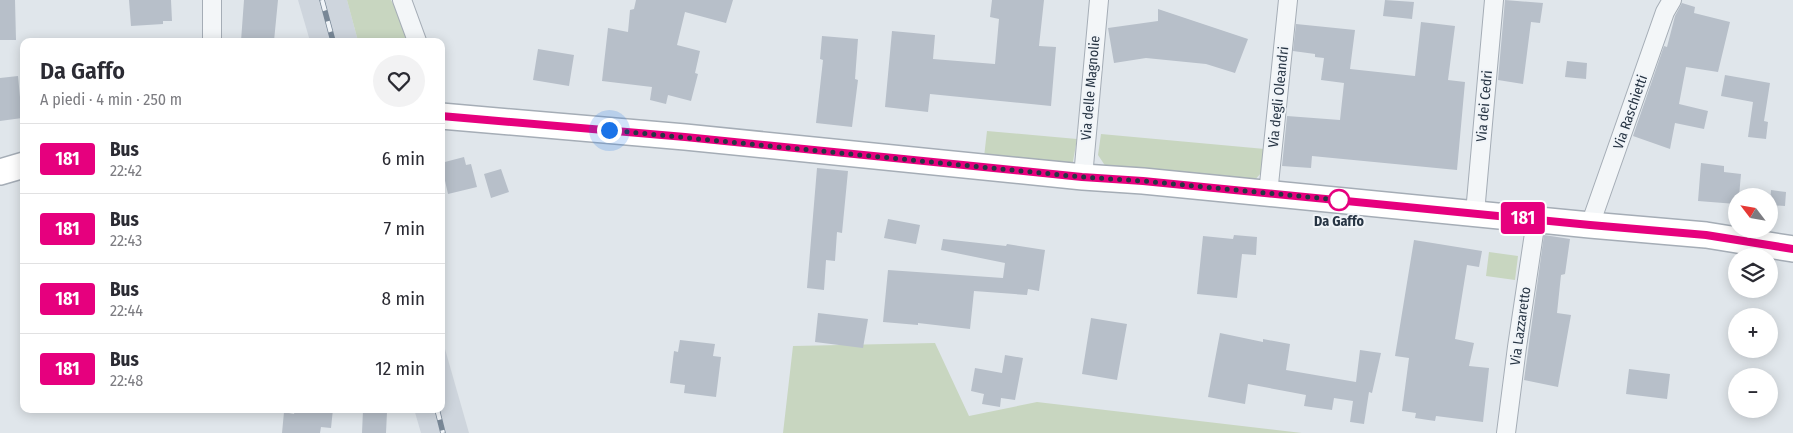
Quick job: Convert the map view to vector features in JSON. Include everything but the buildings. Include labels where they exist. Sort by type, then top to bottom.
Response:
[{"type":"main road","points":[[445,114],[1082,177],[1143,181],[1706,235],[1793,248]]},
{"type":"main road","points":[[0,172],[20,166]]},
{"type":"street","points":[[212,0],[212,38]]},
{"type":"street","points":[[402,0],[416,38]]},
{"type":"street","name":"Via delle Magnolie","points":[[1082,177],[1099,0]]},
{"type":"street","name":"Via degli Oleandri","points":[[1268,194],[1288,0]]},
{"type":"street","name":"Via dei Cedri","points":[[1475,213],[1494,0]]},
{"type":"street","name":"Via Raschietti","points":[[1590,225],[1665,12],[1672,0]]},
{"type":"street","name":"Via Lazzaretto","points":[[1506,433],[1536,220]]},
{"type":"shaded area","points":[[298,0],[347,0],[357,38],[309,38]]},
{"type":"shaded area","points":[[445,349],[469,433],[421,433],[415,413],[445,413]]},
{"type":"green space","points":[[347,0],[391,0],[399,15],[406,38],[357,38]]},
{"type":"green space","points":[[987,131],[1077,139],[1072,167],[984,157]]},
{"type":"green space","points":[[1101,134],[1265,149],[1263,171],[1251,184],[1108,170],[1098,155]]},
{"type":"green space","points":[[1489,252],[1518,256],[1515,280],[1486,276]]},
{"type":"green space","points":[[935,343],[969,416],[1037,402],[1302,433],[783,433],[793,346]]},
{"type":"railway","points":[[322,0],[332,38]]},
{"type":"railway","points":[[438,413],[443,433]]},
{"type":"bus line","name":"181","points":[[445,116],[685,137],[1082,177],[1143,181],[1706,235],[1793,249]]},
{"type":"place","name":"Da Gaffo","points":[[1339,200]]},
{"type":"route","points":[[609,130],[1082,177],[1339,200]]}]
